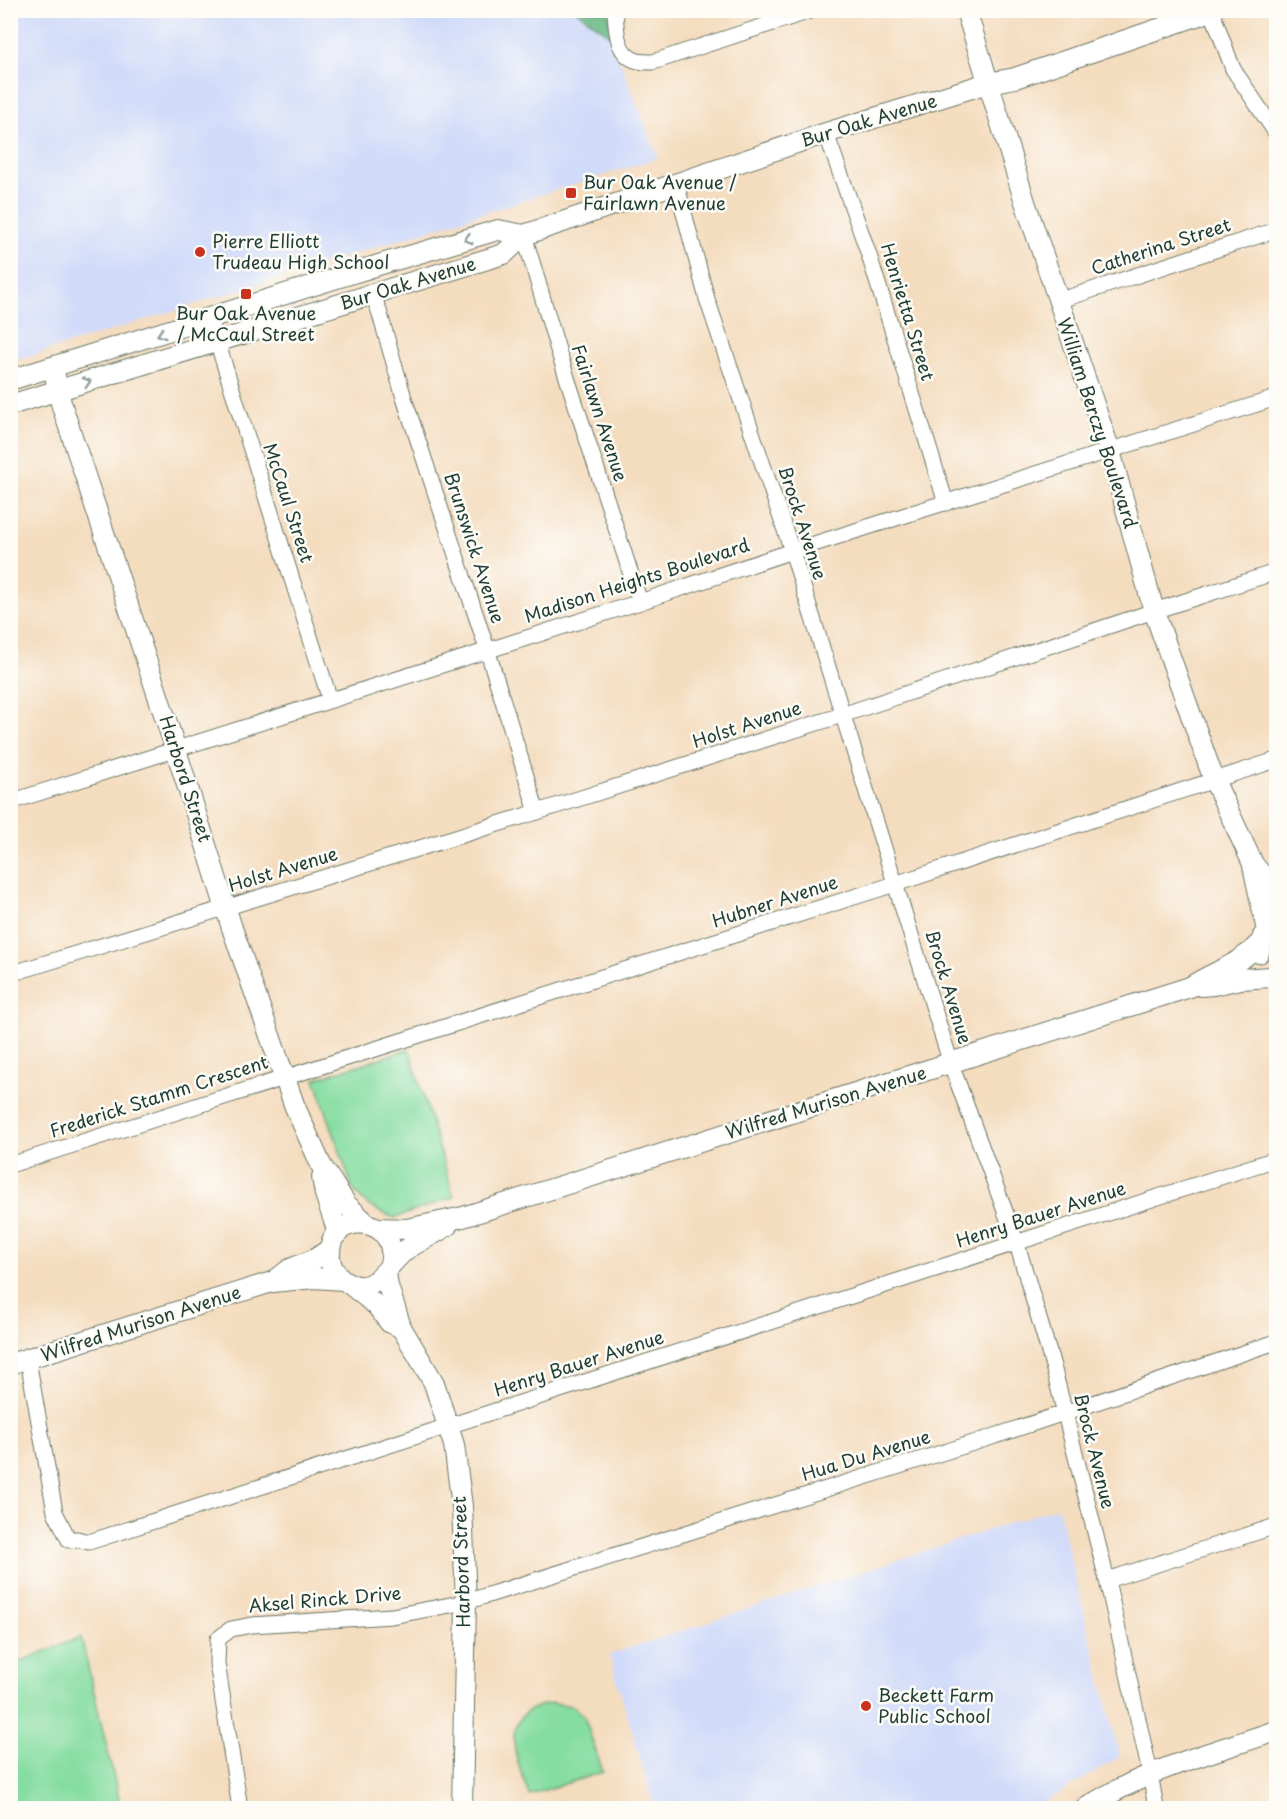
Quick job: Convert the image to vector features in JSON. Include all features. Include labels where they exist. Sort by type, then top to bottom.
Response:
[{"type":"street","points":[[615,10],[616,32],[623,52],[636,61],[653,62],[813,10]]},
{"type":"street","name":"William Berczy Boulevard","points":[[966,10],[1025,202],[1110,452],[1154,611],[1214,780],[1252,864],[1268,932],[1259,951],[1260,961],[1264,970],[1273,979]]},
{"type":"street","points":[[1213,11],[1233,69],[1276,133]]},
{"type":"street","name":"Bur Oak Avenue","points":[[10,405],[504,254],[524,235],[826,133],[988,83],[1015,78],[1213,11]]},
{"type":"street","name":"Henrietta Street","points":[[826,133],[868,252],[946,503]]},
{"type":"street","name":"Brock Avenue","points":[[676,183],[707,300],[792,551],[951,1064],[1017,1244],[1053,1366],[1107,1580],[1156,1809]]},
{"type":"street","name":"Bur Oak Avenue","points":[[10,380],[498,230],[524,235]]},
{"type":"street","name":"Catherina Street","points":[[1058,301],[1276,230]]},
{"type":"street","name":"Fairlawn Avenue","points":[[524,235],[558,350],[640,602]]},
{"type":"street","name":"Brunswick Avenue","points":[[373,295],[404,398],[487,649],[537,813]]},
{"type":"street","name":"McCaul Street","points":[[210,319],[330,700]]},
{"type":"street","name":"Harbord Street","points":[[53,367],[68,424],[226,907],[295,1107],[321,1165],[346,1204],[373,1226]]},
{"type":"street","name":"Madison Heights Boulevard","points":[[10,802],[1276,398]]},
{"type":"street","name":"Holst Avenue","points":[[226,907],[537,813],[842,716],[1276,572]]},
{"type":"street","name":"Hubner Avenue","points":[[285,1078],[1276,760]]},
{"type":"street","name":"William Berczy Boulevard","points":[[1252,864],[1268,882],[1276,896]]},
{"type":"street","points":[[10,974],[226,907]]},
{"type":"street","name":"Wilfred Murison Avenue","points":[[373,1226],[408,1229],[463,1217],[1190,987],[1210,974],[1237,963],[1247,956],[1268,932]]},
{"type":"street","name":"Wilfred Murison Avenue","points":[[1190,987],[1213,986],[1241,979],[1273,979]]},
{"type":"street","name":"Frederick Stamm Crescent","points":[[10,1165],[285,1078]]},
{"type":"street","name":"Henry Bauer Avenue","points":[[19,1362],[55,1512],[69,1540],[89,1542],[1276,1159]]},
{"type":"street","name":"Harbord Street","points":[[321,1165],[334,1241]]},
{"type":"street","name":"Wilfred Murison Avenue","points":[[387,1270],[405,1250],[463,1217]]},
{"type":"street","points":[[361,1223],[373,1226],[385,1234],[392,1250],[392,1259],[387,1270],[372,1283],[364,1285],[345,1281],[332,1266],[330,1258],[334,1241],[348,1225],[361,1223]]},
{"type":"street","name":"Wilfred Murison Avenue","points":[[272,1282],[290,1269],[315,1259],[334,1241]]},
{"type":"street","name":"Harbord Street","points":[[387,1270],[388,1286],[401,1327],[434,1383],[454,1445],[462,1506],[466,1602],[462,1809]]},
{"type":"street","name":"Wilfred Murison Avenue","points":[[19,1362],[272,1282],[315,1278],[345,1281]]},
{"type":"street","name":"Harbord Street","points":[[345,1281],[377,1306],[390,1323],[401,1327]]},
{"type":"street","name":"Hua Du Avenue","points":[[466,1602],[989,1438],[1276,1342]]},
{"type":"street","points":[[1107,1580],[1276,1527]]},
{"type":"street","name":"Aksel Rinck Drive","points":[[240,1809],[216,1663],[218,1639],[231,1629],[252,1625],[392,1616],[466,1602]]},
{"type":"street","points":[[1086,1809],[1111,1792],[1150,1773],[1276,1731]]},
{"type":"shaded area","name":"Pierre Elliott Trudeau High School","points":[[577,10],[610,35],[658,158],[11,362],[11,11]]},
{"type":"shaded area","name":"Beckett Farm Public School","points":[[1058,1507],[1120,1757],[1036,1808],[655,1808],[609,1655]]},
{"type":"green space","points":[[577,11],[609,11],[610,35]]},
{"type":"green space","points":[[409,1049],[454,1197],[395,1218],[370,1207],[352,1187],[315,1079]]},
{"type":"green space","points":[[81,1637],[121,1808],[11,1808],[11,1665]]},
{"type":"green space","points":[[553,1703],[572,1706],[584,1716],[603,1772],[529,1795],[515,1751],[516,1726],[523,1715],[534,1708]]},
{"type":"place","name":"Bur Oak Avenue / Fairlawn Avenue","points":[[571,193]]},
{"type":"place","name":"Pierre Elliott Trudeau High School","points":[[200,252]]},
{"type":"place","name":"Bur Oak Avenue / McCaul Street","points":[[246,294]]},
{"type":"place","name":"Beckett Farm Public School","points":[[866,1706]]}]
